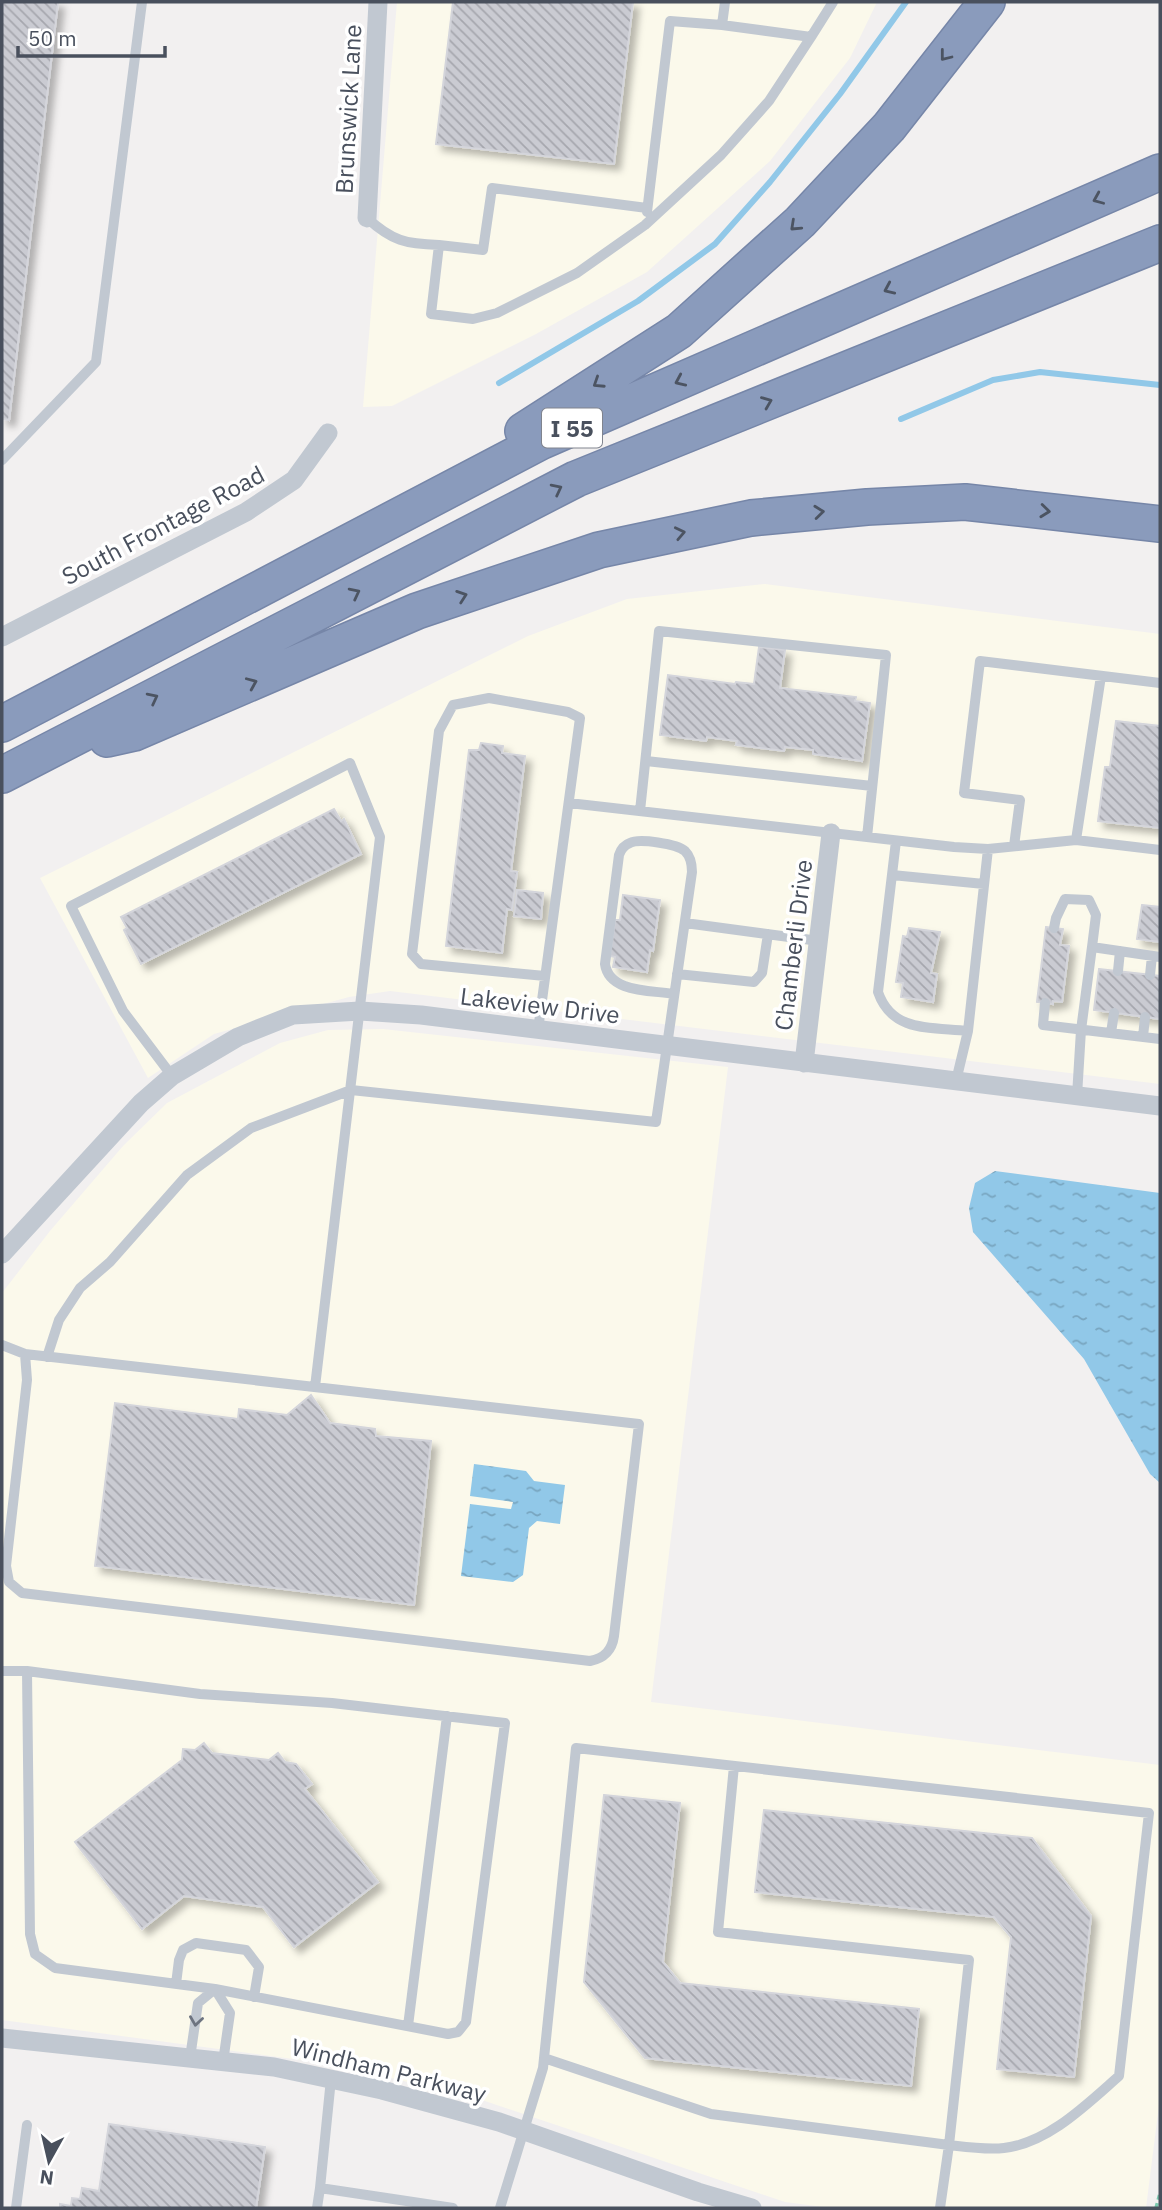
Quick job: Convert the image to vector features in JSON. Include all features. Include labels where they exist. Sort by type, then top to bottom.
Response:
[{"type":"highway","points":[[2,723],[451,477],[679,331],[800,222],[880,137],[987,2]]},
{"type":"highway","name":"I 55","points":[[2,723],[542,441],[1160,173]]},
{"type":"highway","name":"I 55","points":[[2,775],[576,479],[1160,243]]},
{"type":"highway","points":[[49,752],[134,733],[417,611],[599,550],[687,531],[751,518],[866,507],[965,502],[1160,524]]},
{"type":"street","name":"Brunswick Lane","points":[[367,218],[377,2]]},
{"type":"street","name":"South Frontage Road","points":[[2,637],[246,512],[294,480],[328,433]]},
{"type":"street","name":"Chamberli Drive","points":[[804,1063],[831,833]]},
{"type":"street","name":"Lakeview Drive","points":[[2,1254],[141,1103],[172,1076],[238,1037],[293,1016],[360,1011],[421,1015],[1160,1106]]},
{"type":"street","name":"Windham Parkway","points":[[2,2038],[274,2067],[331,2079],[395,2094],[523,2131],[720,2204],[752,2208]]},
{"type":"lane","points":[[2,460],[96,362],[142,2]]},
{"type":"lane","points":[[722,25],[725,2]]},
{"type":"lane","points":[[439,245],[431,314],[473,320],[497,313],[577,273],[645,225],[721,155],[769,101],[833,2]]},
{"type":"lane","points":[[645,225],[670,21],[811,37]]},
{"type":"lane","points":[[367,218],[385,234],[414,244],[483,250],[492,188],[647,208]]},
{"type":"lane","points":[[640,811],[659,631],[886,655],[867,837]]},
{"type":"lane","points":[[1014,846],[1020,800],[964,793],[980,661],[1160,683]]},
{"type":"lane","points":[[1076,840],[1101,676]]},
{"type":"lane","points":[[538,1030],[580,718],[576,714],[489,698],[453,705],[439,731],[412,954],[421,964],[545,976]]},
{"type":"lane","points":[[646,761],[872,786]]},
{"type":"lane","points":[[172,1076],[122,1011],[71,906],[350,763],[380,837],[315,1387]]},
{"type":"lane","points":[[569,803],[988,849],[1076,840],[1160,850]]},
{"type":"lane","points":[[47,1357],[59,1320],[80,1288],[110,1262],[187,1175],[251,1128],[351,1090],[656,1122],[692,872],[690,857],[679,847],[636,841],[625,845],[619,855],[604,964],[609,977],[620,985],[674,993]]},
{"type":"lane","points":[[897,841],[878,992],[881,1003],[888,1013],[908,1024],[968,1031]]},
{"type":"lane","points":[[956,1081],[968,1031],[988,849]]},
{"type":"lane","points":[[892,875],[984,884]]},
{"type":"lane","points":[[1054,928],[1065,899],[1089,900],[1096,915],[1081,1030],[1077,1096]]},
{"type":"lane","points":[[685,923],[819,941]]},
{"type":"lane","points":[[677,974],[754,982],[762,973],[768,934]]},
{"type":"lane","points":[[1092,947],[1156,956],[1150,975]]},
{"type":"lane","points":[[1118,971],[1120,951]]},
{"type":"lane","points":[[1045,1003],[1043,1025],[1160,1039]]},
{"type":"lane","points":[[1111,1033],[1114,1013]]},
{"type":"lane","points":[[1143,1037],[1145,1017]]},
{"type":"lane","points":[[2,1345],[26,1354],[47,1357],[639,1424],[614,1636],[610,1650],[598,1660],[590,1661],[22,1593],[9,1582],[6,1566],[27,1380],[26,1354]]},
{"type":"lane","points":[[2,1671],[27,1671],[200,1694],[332,1703],[505,1723],[466,2022],[458,2032],[447,2034],[215,1989],[55,1968],[35,1954],[30,1934],[27,1671]]},
{"type":"lane","points":[[408,2026],[447,1716]]},
{"type":"lane","points":[[499,2208],[543,2068],[544,2058],[576,1748],[1149,1813],[1119,2076],[1083,2108],[1030,2143],[1002,2149],[949,2146],[711,2114],[544,2058]]},
{"type":"lane","points":[[734,1766],[718,1933],[969,1960],[940,2208]]},
{"type":"lane","points":[[176,1984],[183,1950],[196,1943],[246,1950],[258,1967],[254,1997]]},
{"type":"lane","points":[[190,2058],[198,2003],[215,1989]]},
{"type":"lane","points":[[215,1989],[230,2013],[223,2062]]},
{"type":"lane","points":[[317,2208],[331,2079]]},
{"type":"lane","points":[[16,2208],[27,2125]]},
{"type":"lane","points":[[320,2188],[453,2208]]},
{"type":"path","points":[[1156,2208],[1160,2193]]},
{"type":"shaded area","points":[[397,2],[877,2],[850,58],[770,161],[647,272],[536,334],[392,406],[363,407]]},
{"type":"shaded area","points":[[765,584],[1160,634],[1160,1084],[390,991],[349,997],[214,1034],[148,1078],[40,878],[528,636],[627,599]]},
{"type":"shaded area","points":[[383,1029],[728,1067],[651,1702],[1160,1765],[1160,2097],[1146,2208],[831,2208],[785,2202],[485,2101],[338,2065],[2,2020],[2,1293],[50,1231],[123,1146],[167,1103],[280,1043],[328,1030]]},
{"type":"water","points":[[995,1171],[1160,1193],[1160,1483],[1150,1474],[1084,1359],[973,1232],[969,1208],[975,1183]]},
{"type":"water","points":[[474,1464],[526,1471],[534,1481],[565,1485],[560,1524],[537,1521],[529,1528],[523,1575],[513,1582],[461,1576],[470,1504],[511,1509],[513,1502],[470,1496]]},
{"type":"building","points":[[2,2],[58,2],[9,420],[2,419]]},
{"type":"building","points":[[453,2],[633,2],[614,164],[436,144]]},
{"type":"building","points":[[759,647],[785,650],[780,688],[856,697],[855,701],[870,703],[862,761],[813,754],[813,750],[785,747],[784,751],[736,745],[737,741],[707,737],[706,741],[660,735],[668,675],[754,684]]},
{"type":"building","points":[[1116,721],[1160,726],[1160,828],[1098,821],[1105,767],[1110,767]]},
{"type":"building","points":[[481,743],[503,746],[502,753],[525,756],[511,871],[517,872],[512,910],[507,909],[502,953],[446,946],[469,750],[479,750]]},
{"type":"building","points":[[334,809],[341,821],[344,819],[361,854],[141,964],[124,930],[127,928],[121,917]]},
{"type":"building","points":[[517,890],[543,893],[541,919],[514,916]]},
{"type":"building","points":[[623,895],[660,900],[653,951],[650,950],[647,972],[613,967],[615,957],[610,956],[615,920],[620,920]]},
{"type":"building","points":[[1142,905],[1160,907],[1160,942],[1137,939]]},
{"type":"building","points":[[1046,927],[1063,929],[1060,945],[1069,946],[1062,1002],[1053,1001],[1053,1004],[1037,1002]]},
{"type":"building","points":[[909,928],[940,932],[931,973],[937,974],[933,1002],[901,997],[903,983],[896,982],[903,936],[907,937]]},
{"type":"building","points":[[1099,969],[1160,976],[1160,1019],[1094,1010]]},
{"type":"building","points":[[311,1395],[330,1423],[375,1429],[376,1436],[431,1441],[414,1605],[95,1566],[115,1403],[238,1419],[239,1409],[287,1415]]},
{"type":"building","points":[[204,1743],[212,1753],[269,1760],[278,1753],[285,1762],[296,1764],[312,1784],[305,1789],[378,1882],[294,1947],[263,1907],[184,1896],[142,1929],[75,1842],[182,1760],[183,1749],[195,1750]]},
{"type":"building","points":[[604,1795],[680,1803],[663,1962],[680,1983],[919,2009],[911,2086],[645,2058],[584,1982]]},
{"type":"building","points":[[764,1810],[1032,1838],[1091,1916],[1074,2077],[997,2069],[1011,1937],[994,1917],[755,1892]]},
{"type":"building","points":[[109,2124],[265,2147],[256,2208],[60,2208],[60,2204],[71,2206],[72,2198],[80,2199],[82,2188],[99,2191]]},
{"type":"waterway","points":[[499,383],[638,301],[715,244],[770,182],[840,94],[906,2]]},
{"type":"waterway","points":[[901,419],[993,380],[1040,372],[1160,385]]}]
